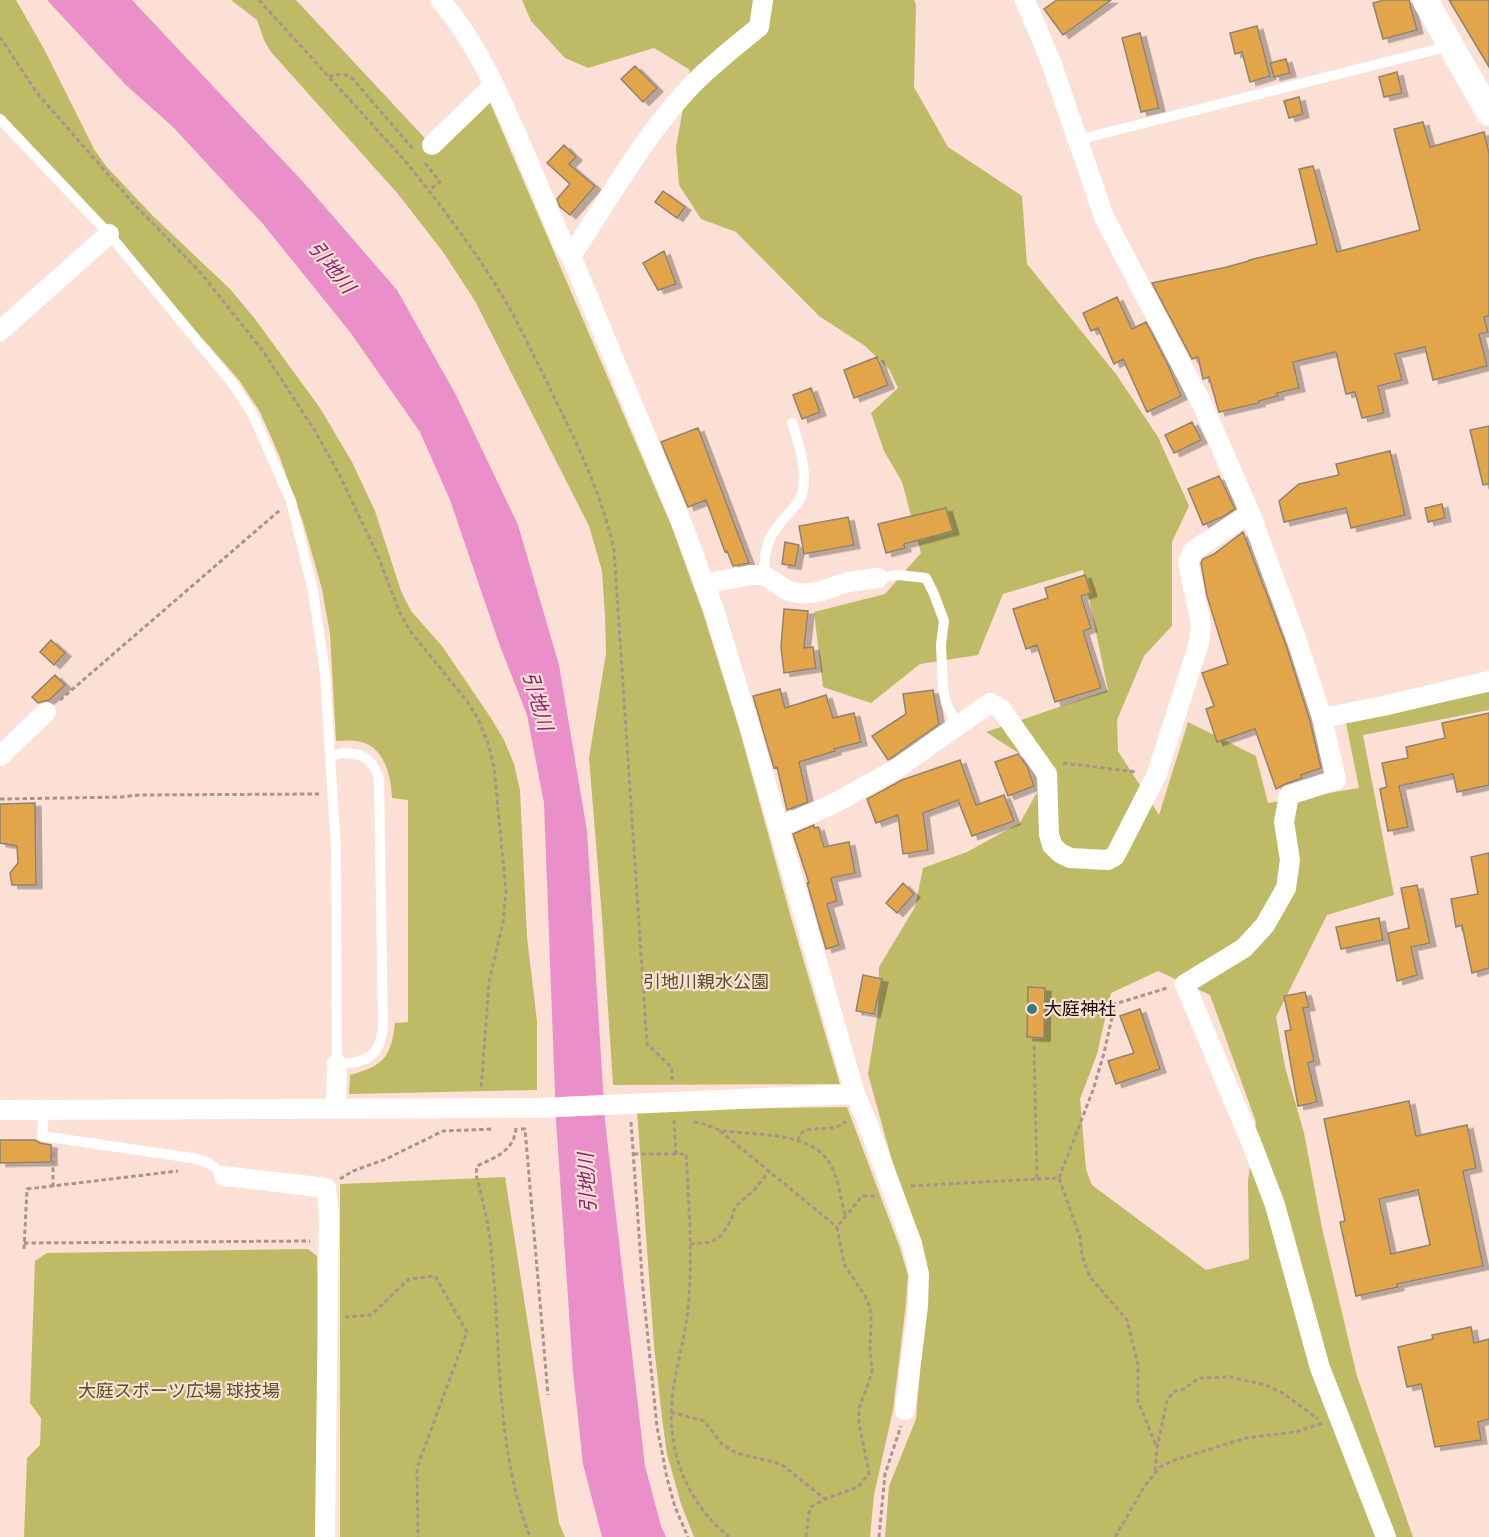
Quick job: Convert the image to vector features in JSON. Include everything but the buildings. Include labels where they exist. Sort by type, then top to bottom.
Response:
[{"type":"street","points":[[440,0],[453,15],[478,53],[494,85],[564,246],[571,256],[676,510],[704,584],[750,728],[850,1094],[892,1189],[912,1244],[919,1274],[918,1306],[905,1410]]},
{"type":"street","points":[[571,256],[649,137],[675,104],[692,85],[759,27],[763,0]]},
{"type":"street","points":[[1024,0],[1051,62],[1104,217],[1203,406],[1250,513],[1322,718],[1336,780],[1289,795],[1284,822],[1290,860],[1286,888],[1265,925],[1250,943],[1185,984],[1275,1205],[1320,1368],[1386,1537]]},
{"type":"street","points":[[1425,0],[1489,113]]},
{"type":"street","points":[[432,145],[494,85]]},
{"type":"street","points":[[0,332],[109,234]]},
{"type":"street","points":[[778,827],[833,804],[896,769],[990,703],[1001,709],[1047,774],[1049,834],[1053,845],[1060,853],[1070,858],[1107,860],[1115,856],[1157,774],[1199,643],[1201,625],[1188,562],[1193,551],[1250,513]]},
{"type":"street","points":[[704,584],[751,574],[764,575],[788,591],[804,594],[848,582],[878,578]]},
{"type":"street","points":[[1322,718],[1489,681]]},
{"type":"street","points":[[0,756],[46,712]]},
{"type":"street","points":[[336,1108],[337,1064]]},
{"type":"street","points":[[0,1110],[536,1108],[850,1094]]},
{"type":"street","points":[[224,1176],[326,1188],[329,1213],[325,1537]]},
{"type":"lane","points":[[1077,140],[1450,46]]},
{"type":"lane","points":[[0,119],[109,234],[233,384],[253,415],[291,501],[314,591],[321,634],[336,847],[337,1064],[363,1061],[376,1053],[382,1040],[380,790],[374,765],[365,757],[355,753],[330,756]]},
{"type":"lane","points":[[764,575],[764,556],[768,540],[774,529],[797,504],[802,494],[803,475],[800,450],[792,423]]},
{"type":"lane","points":[[878,578],[898,575],[926,578],[944,621],[941,645],[943,688],[946,703],[957,726]]},
{"type":"lane","points":[[44,1110],[42,1136],[192,1158],[216,1167],[224,1176]]},
{"type":"path","points":[[259,0],[400,155],[473,253],[508,306],[568,423],[609,528],[614,550],[647,1044],[672,1068],[671,1102],[676,1154]]},
{"type":"path","points":[[0,37],[37,93],[133,203],[200,272],[263,351],[315,431],[339,474],[410,631],[462,694],[478,719],[488,743],[494,767],[506,892],[489,982],[480,1108]]},
{"type":"path","points":[[329,77],[346,74],[353,79],[441,182],[429,191]]},
{"type":"path","points":[[46,712],[291,501]]},
{"type":"path","points":[[1035,759],[1157,774]]},
{"type":"path","points":[[0,799],[139,795],[333,794]]},
{"type":"path","points":[[1157,1448],[1138,1401],[1138,1365],[1127,1320],[1090,1277],[1082,1256],[1080,1237],[1059,1178],[1098,1072],[1114,1004],[1185,984]]},
{"type":"path","points":[[1034,1044],[1037,1179]]},
{"type":"path","points":[[798,1141],[802,1131],[838,1129],[846,1122],[850,1094]]},
{"type":"path","points":[[626,1104],[631,1119],[643,1290],[657,1427],[675,1507],[688,1537]]},
{"type":"path","points":[[674,1122],[703,1122],[719,1130],[837,1227],[844,1264],[870,1307],[872,1370],[859,1408],[859,1423],[869,1473],[858,1487],[825,1499],[811,1507],[808,1513],[806,1537]]},
{"type":"path","points":[[530,1537],[520,1510],[510,1468],[503,1418],[491,1248],[476,1174],[477,1166],[500,1156],[514,1139],[516,1128],[525,1129],[548,1395]]},
{"type":"path","points":[[326,1188],[353,1171],[427,1141],[443,1131],[495,1129]]},
{"type":"path","points":[[719,1130],[742,1131],[798,1141],[815,1149],[826,1158],[832,1167],[845,1215]]},
{"type":"path","points":[[50,1147],[53,1148],[53,1186]]},
{"type":"path","points":[[634,1154],[686,1154],[690,1244],[688,1311],[671,1412],[672,1436],[681,1474],[704,1512],[729,1537]]},
{"type":"path","points":[[24,1249],[27,1190],[184,1170]]},
{"type":"path","points":[[690,1244],[711,1242],[721,1236],[731,1220],[735,1207],[755,1190],[769,1171]]},
{"type":"path","points":[[837,1227],[862,1196],[879,1196],[892,1189],[1059,1178]]},
{"type":"path","points":[[24,1243],[314,1241]]},
{"type":"path","points":[[328,1318],[371,1316],[408,1279],[435,1276],[467,1332],[417,1468],[418,1537]]},
{"type":"path","points":[[1115,1537],[1144,1486],[1160,1467],[1197,1452],[1222,1447],[1246,1438],[1295,1432],[1325,1423],[1284,1394],[1266,1385],[1230,1377],[1199,1378],[1184,1389],[1173,1392],[1167,1401],[1154,1473]]},
{"type":"path","points":[[879,1537],[885,1474],[905,1410]]},
{"type":"path","points":[[671,1412],[704,1421],[722,1444],[736,1453],[781,1464],[825,1499]]},
{"type":"green space","points":[[0,0],[16,0],[44,49],[94,149],[106,166],[153,216],[230,289],[255,319],[320,408],[352,462],[375,511],[401,591],[411,611],[442,646],[504,740],[514,764],[520,790],[527,937],[537,1021],[537,1090],[349,1094],[350,1075],[378,1064],[388,1052],[395,1023],[408,1022],[408,800],[392,798],[388,771],[373,748],[366,743],[356,741],[336,741],[330,634],[322,589],[303,522],[279,455],[260,412],[239,380],[0,113]]},
{"type":"green space","name":"引地川親水公園","points":[[231,0],[296,0],[435,149],[488,98],[671,525],[703,613],[739,728],[840,1084],[613,1085],[589,758],[606,653],[605,616],[602,571],[589,526],[475,301],[443,252],[398,194],[271,52],[257,20]]},
{"type":"green space","points":[[522,0],[914,0],[916,5],[914,87],[948,147],[1022,196],[1027,264],[1116,374],[1158,437],[1189,506],[1172,542],[1172,626],[1144,656],[1117,720],[1118,751],[1159,815],[1188,722],[1256,756],[1268,803],[1359,788],[1346,723],[1489,692],[1489,710],[1363,735],[1394,895],[1327,915],[1276,1017],[1285,1067],[1304,1133],[1322,1228],[1357,1376],[1413,1537],[885,1537],[889,1486],[916,1419],[928,1274],[908,1218],[868,1074],[878,1012],[879,967],[915,907],[923,868],[967,852],[1020,823],[1048,772],[986,732],[1108,690],[1083,570],[1003,594],[978,655],[920,664],[871,703],[823,687],[814,612],[885,594],[921,553],[902,482],[884,451],[871,413],[898,388],[889,369],[865,346],[819,316],[736,232],[701,219],[679,185],[676,147],[690,70],[654,48],[588,68],[565,58],[531,21]],"holes":[[[1158,971],[1210,995],[1256,1122],[1248,1181],[1249,1259],[1206,1270],[1092,1185],[1086,1169],[1080,1099],[1097,1054],[1111,993]]]},
{"type":"green space","points":[[847,1107],[908,1275],[893,1410],[874,1495],[870,1537],[694,1537],[681,1504],[667,1454],[662,1418],[654,1346],[637,1110]]},
{"type":"green space","points":[[505,1177],[559,1523],[565,1537],[340,1537],[340,1184]]},
{"type":"green space","name":"大庭スポーツ広場 球技場","points":[[308,1249],[317,1256],[320,1537],[24,1537],[27,1458],[40,1445],[41,1418],[30,1403],[35,1261],[47,1253]]},
{"type":"water","name":"引地川","points":[[47,0],[132,0],[305,184],[397,290],[456,395],[518,525],[559,665],[587,831],[605,1121],[645,1466],[666,1537],[602,1537],[583,1464],[573,1372],[556,1120],[544,803],[527,715],[500,646],[450,500],[420,432],[350,332],[263,224],[173,127],[126,85]]},
{"type":"place","name":"大庭神社","points":[[1032,1009]]}]
